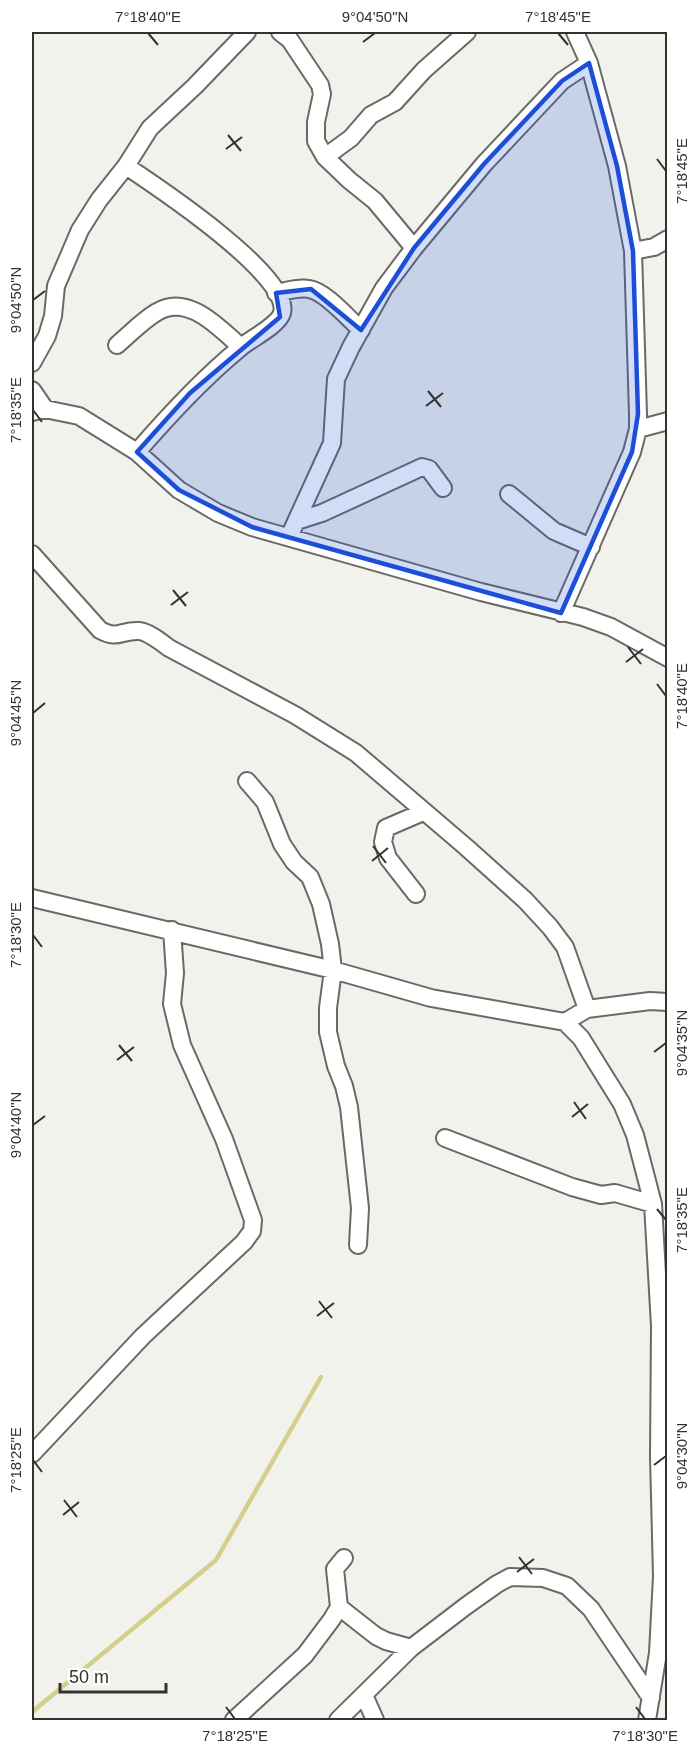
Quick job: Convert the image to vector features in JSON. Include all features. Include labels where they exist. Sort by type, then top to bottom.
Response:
[{"type":"street","points":[[32,363],[47,336],[53,316],[56,286],[80,230],[99,200],[126,166],[150,128],[195,86],[247,32]]},
{"type":"street","points":[[280,32],[290,40],[320,84],[322,94],[316,122],[316,141],[325,158],[375,201],[414,248]]},
{"type":"street","points":[[325,158],[351,138],[371,115],[395,102],[424,70],[467,32]]},
{"type":"street","points":[[561,612],[632,452],[638,429],[633,251],[617,166],[589,63],[575,32]]},
{"type":"street","points":[[289,537],[332,443],[336,379],[384,288],[484,164],[562,81],[589,63]]},
{"type":"street","points":[[126,166],[190,210],[253,262],[282,305],[280,317],[241,347],[190,393],[137,452]]},
{"type":"street","points":[[633,251],[654,247],[668,239]]},
{"type":"street","points":[[276,293],[297,288],[311,289],[323,296],[361,330]]},
{"type":"street","points":[[117,345],[157,312],[172,305],[188,307],[210,321],[241,347]]},
{"type":"street","points":[[32,390],[38,410],[79,416],[137,452],[179,490],[218,513],[252,527],[481,592],[583,617],[611,627],[668,658]]},
{"type":"street","points":[[638,429],[668,421]]},
{"type":"street","points":[[297,521],[322,513],[422,467],[429,470],[443,488]]},
{"type":"street","points":[[509,494],[554,531],[591,547]]},
{"type":"street","points":[[32,554],[100,630],[109,635],[140,631],[152,636],[169,648],[295,716],[356,753],[466,847],[525,900],[550,927],[565,947],[587,1009]]},
{"type":"street","points":[[247,781],[265,802],[282,844],[294,862],[310,877],[321,904],[333,970],[328,1008],[328,1032],[349,1107],[360,1208],[358,1245]]},
{"type":"street","points":[[416,894],[388,858],[383,842],[386,828],[423,812]]},
{"type":"street","points":[[32,898],[333,970],[431,998],[565,1022],[581,1038],[622,1104],[635,1135],[653,1204],[660,1326],[659,1456],[662,1576],[658,1653],[647,1720]]},
{"type":"street","points":[[32,1454],[143,1336],[244,1242],[252,1231],[253,1220],[224,1140],[182,1045],[172,1004],[175,973],[172,930]]},
{"type":"street","points":[[565,1022],[587,1009],[650,1001],[668,1002]]},
{"type":"street","points":[[445,1138],[572,1187],[601,1195],[615,1194],[653,1204]]},
{"type":"street","points":[[234,1720],[304,1655],[339,1607],[335,1569],[344,1558]]},
{"type":"street","points":[[338,1720],[411,1648],[497,1584],[510,1577],[543,1578],[567,1586],[591,1609],[651,1698]]},
{"type":"street","points":[[339,1607],[376,1636],[411,1648]]},
{"type":"street","points":[[364,1695],[375,1720]]},
{"type":"highlighted area","points":[[589,63],[617,166],[633,251],[638,414],[632,452],[561,613],[252,527],[179,490],[137,452],[190,393],[280,317],[276,293],[311,289],[361,330],[414,248],[484,164],[562,81]]},
{"type":"waterway","points":[[32,1712],[216,1560],[321,1377]]}]
